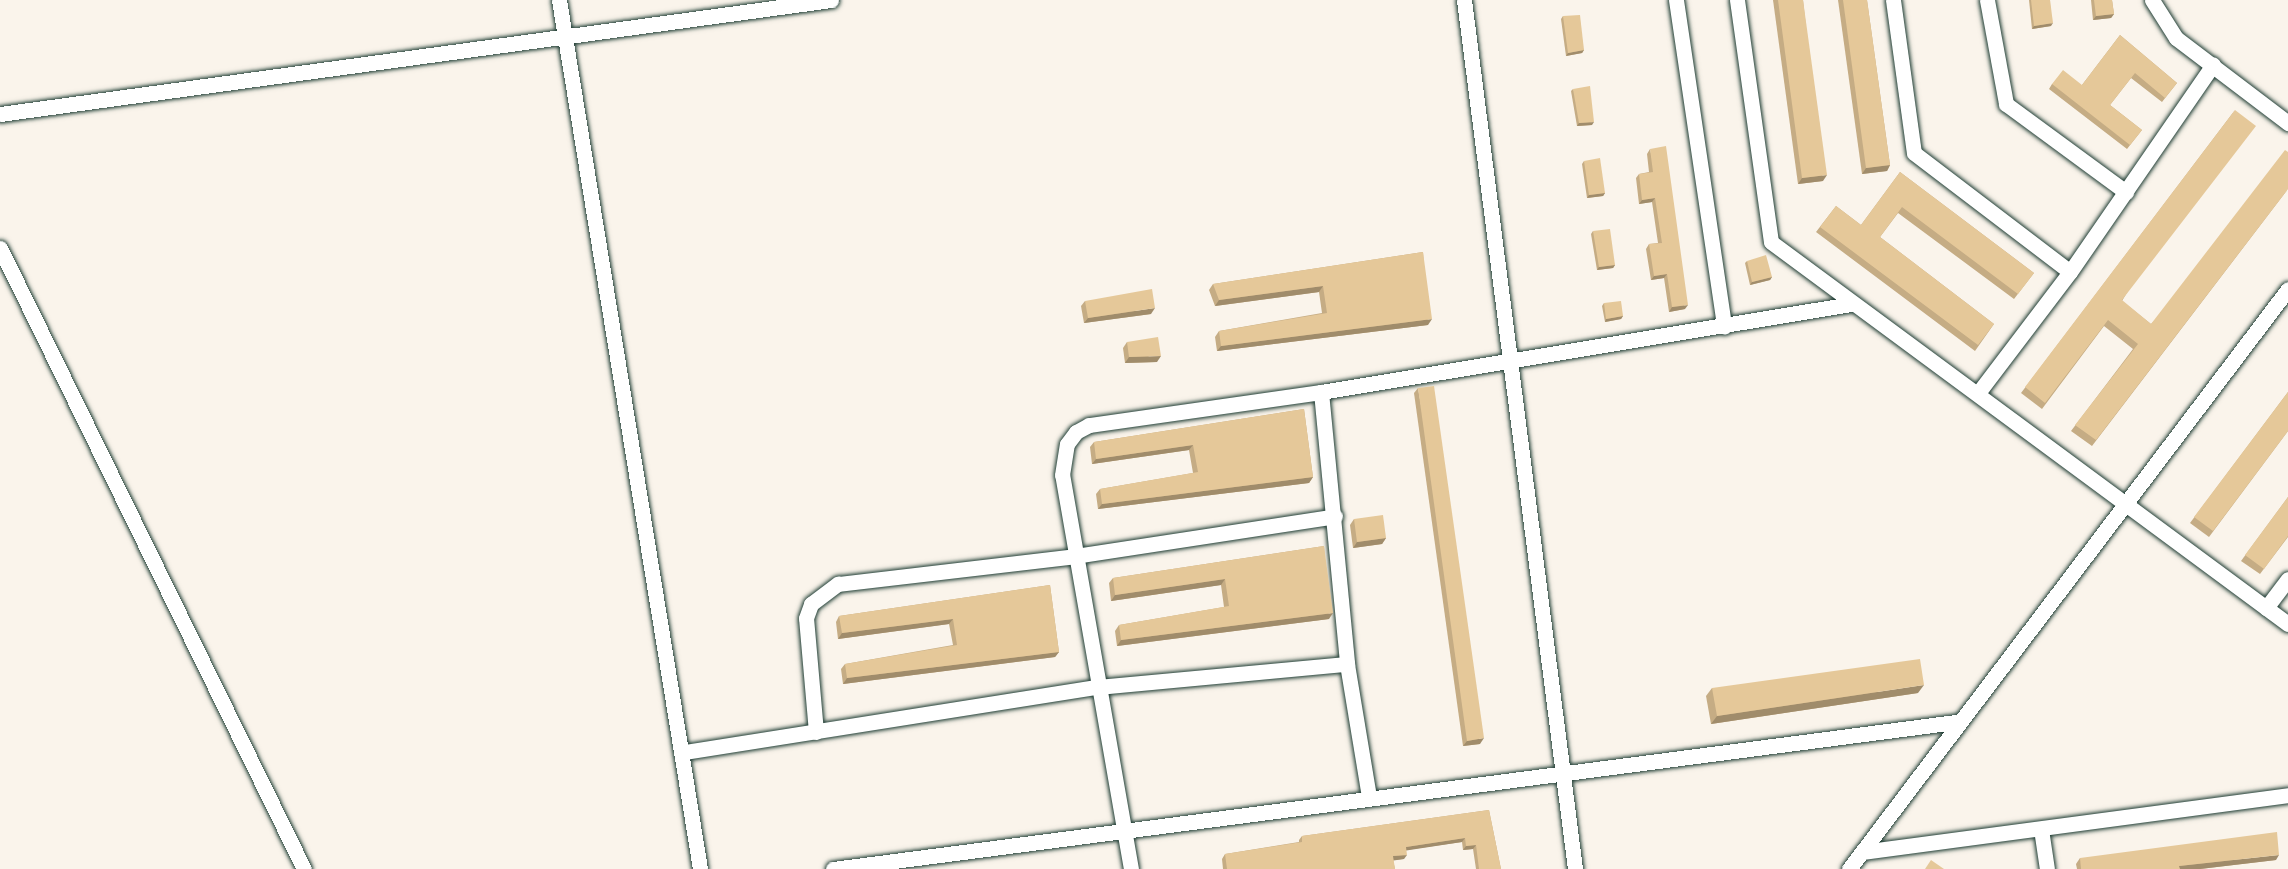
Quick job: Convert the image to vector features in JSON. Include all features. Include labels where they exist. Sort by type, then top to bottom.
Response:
[{"type":"street","points":[[559,0],[685,752],[700,869]]},
{"type":"street","points":[[0,114],[282,72],[564,40],[831,0]]},
{"type":"street","points":[[1464,0],[1508,361],[1575,869]]},
{"type":"street","points":[[1676,0],[1724,326]]},
{"type":"street","points":[[1737,0],[1767,237],[1851,304],[1978,393],[2288,624]]},
{"type":"street","points":[[1893,0],[1914,153],[2070,272]]},
{"type":"street","points":[[1987,0],[2006,104],[2126,192]]},
{"type":"street","points":[[2152,0],[2176,38],[2288,123]]},
{"type":"street","points":[[1978,393],[2070,272],[2213,65]]},
{"type":"street","points":[[0,248],[304,869]]},
{"type":"street","points":[[1849,869],[1956,722],[2126,505],[2288,289]]},
{"type":"street","points":[[1131,869],[1096,687],[1062,475],[1067,444],[1076,432],[1089,425],[1321,392],[1851,304]]},
{"type":"street","points":[[1321,392],[1335,516],[1347,664],[1369,797]]},
{"type":"street","points":[[816,732],[806,618],[824,591],[838,584],[1075,556],[1335,516]]},
{"type":"street","points":[[2266,608],[2288,579]]},
{"type":"street","points":[[685,752],[1096,687],[1347,664]]},
{"type":"street","points":[[833,869],[1369,797],[1563,777],[1956,722]]},
{"type":"street","points":[[1862,852],[2288,795]]},
{"type":"street","points":[[2040,829],[2047,869]]},
{"type":"building","points":[[1778,0],[1803,0],[1827,175],[1802,178]]},
{"type":"building","points":[[1843,0],[1867,0],[1890,165],[1866,168]]},
{"type":"building","points":[[2031,0],[2050,0],[2053,23],[2034,26]]},
{"type":"building","points":[[2094,0],[2112,0],[2114,14],[2096,16]]},
{"type":"building","points":[[1580,15],[1584,50],[1568,53],[1563,16]]},
{"type":"building","points":[[2120,35],[2177,83],[2165,98],[2135,73],[2110,105],[2142,130],[2130,145],[2052,84],[2063,70],[2082,85]]},
{"type":"building","points":[[1590,86],[1594,122],[1579,123],[1573,89]]},
{"type":"building","points":[[2235,110],[2256,126],[2122,300],[2151,324],[2285,150],[2288,152],[2288,189],[2096,440],[2075,425],[2138,344],[2108,320],[2045,403],[2025,387]]},
{"type":"building","points":[[1666,146],[1688,305],[1672,307],[1667,274],[1654,276],[1649,244],[1662,243],[1655,198],[1642,200],[1639,174],[1653,172],[1650,149]]},
{"type":"building","points":[[1600,158],[1605,193],[1589,195],[1584,161]]},
{"type":"building","points":[[1900,172],[2034,273],[2018,294],[1902,207],[1880,237],[1994,324],[1978,345],[1820,227],[1836,206],[1861,225]]},
{"type":"building","points":[[1610,229],[1615,265],[1599,267],[1593,231]]},
{"type":"building","points":[[1423,252],[1432,319],[1221,346],[1219,331],[1327,313],[1323,286],[1219,300],[1213,284]]},
{"type":"building","points":[[1766,255],[1772,277],[1752,282],[1747,261]]},
{"type":"building","points":[[1152,289],[1155,308],[1088,318],[1085,301]]},
{"type":"building","points":[[1621,301],[1623,316],[1606,319],[1604,303]]},
{"type":"building","points":[[1158,337],[1161,356],[1129,357],[1127,342]]},
{"type":"building","points":[[1434,386],[1484,738],[1467,741],[1418,388]]},
{"type":"building","points":[[2288,392],[2288,431],[2213,531],[2194,517]]},
{"type":"building","points":[[1304,409],[1313,477],[1102,504],[1100,489],[1198,472],[1193,445],[1096,459],[1094,442]]},
{"type":"building","points":[[2288,497],[2288,536],[2264,569],[2245,555]]},
{"type":"building","points":[[1383,515],[1386,538],[1357,542],[1354,519]]},
{"type":"building","points":[[1324,546],[1333,613],[1121,640],[1119,625],[1229,606],[1225,579],[1115,595],[1113,578]]},
{"type":"building","points":[[1050,585],[1059,652],[847,678],[845,664],[957,645],[953,619],[842,633],[839,616]]},
{"type":"building","points":[[1920,659],[1924,685],[1717,716],[1712,688]]},
{"type":"building","points":[[1489,810],[1501,869],[1479,869],[1476,845],[1466,846],[1465,838],[1406,847],[1407,855],[1393,856],[1395,869],[1227,869],[1225,854],[1302,842],[1302,836]]},
{"type":"building","points":[[2277,832],[2279,855],[2179,866],[2180,869],[2081,869],[2080,858]]},
{"type":"building","points":[[1931,860],[1944,869],[1925,869]]}]
